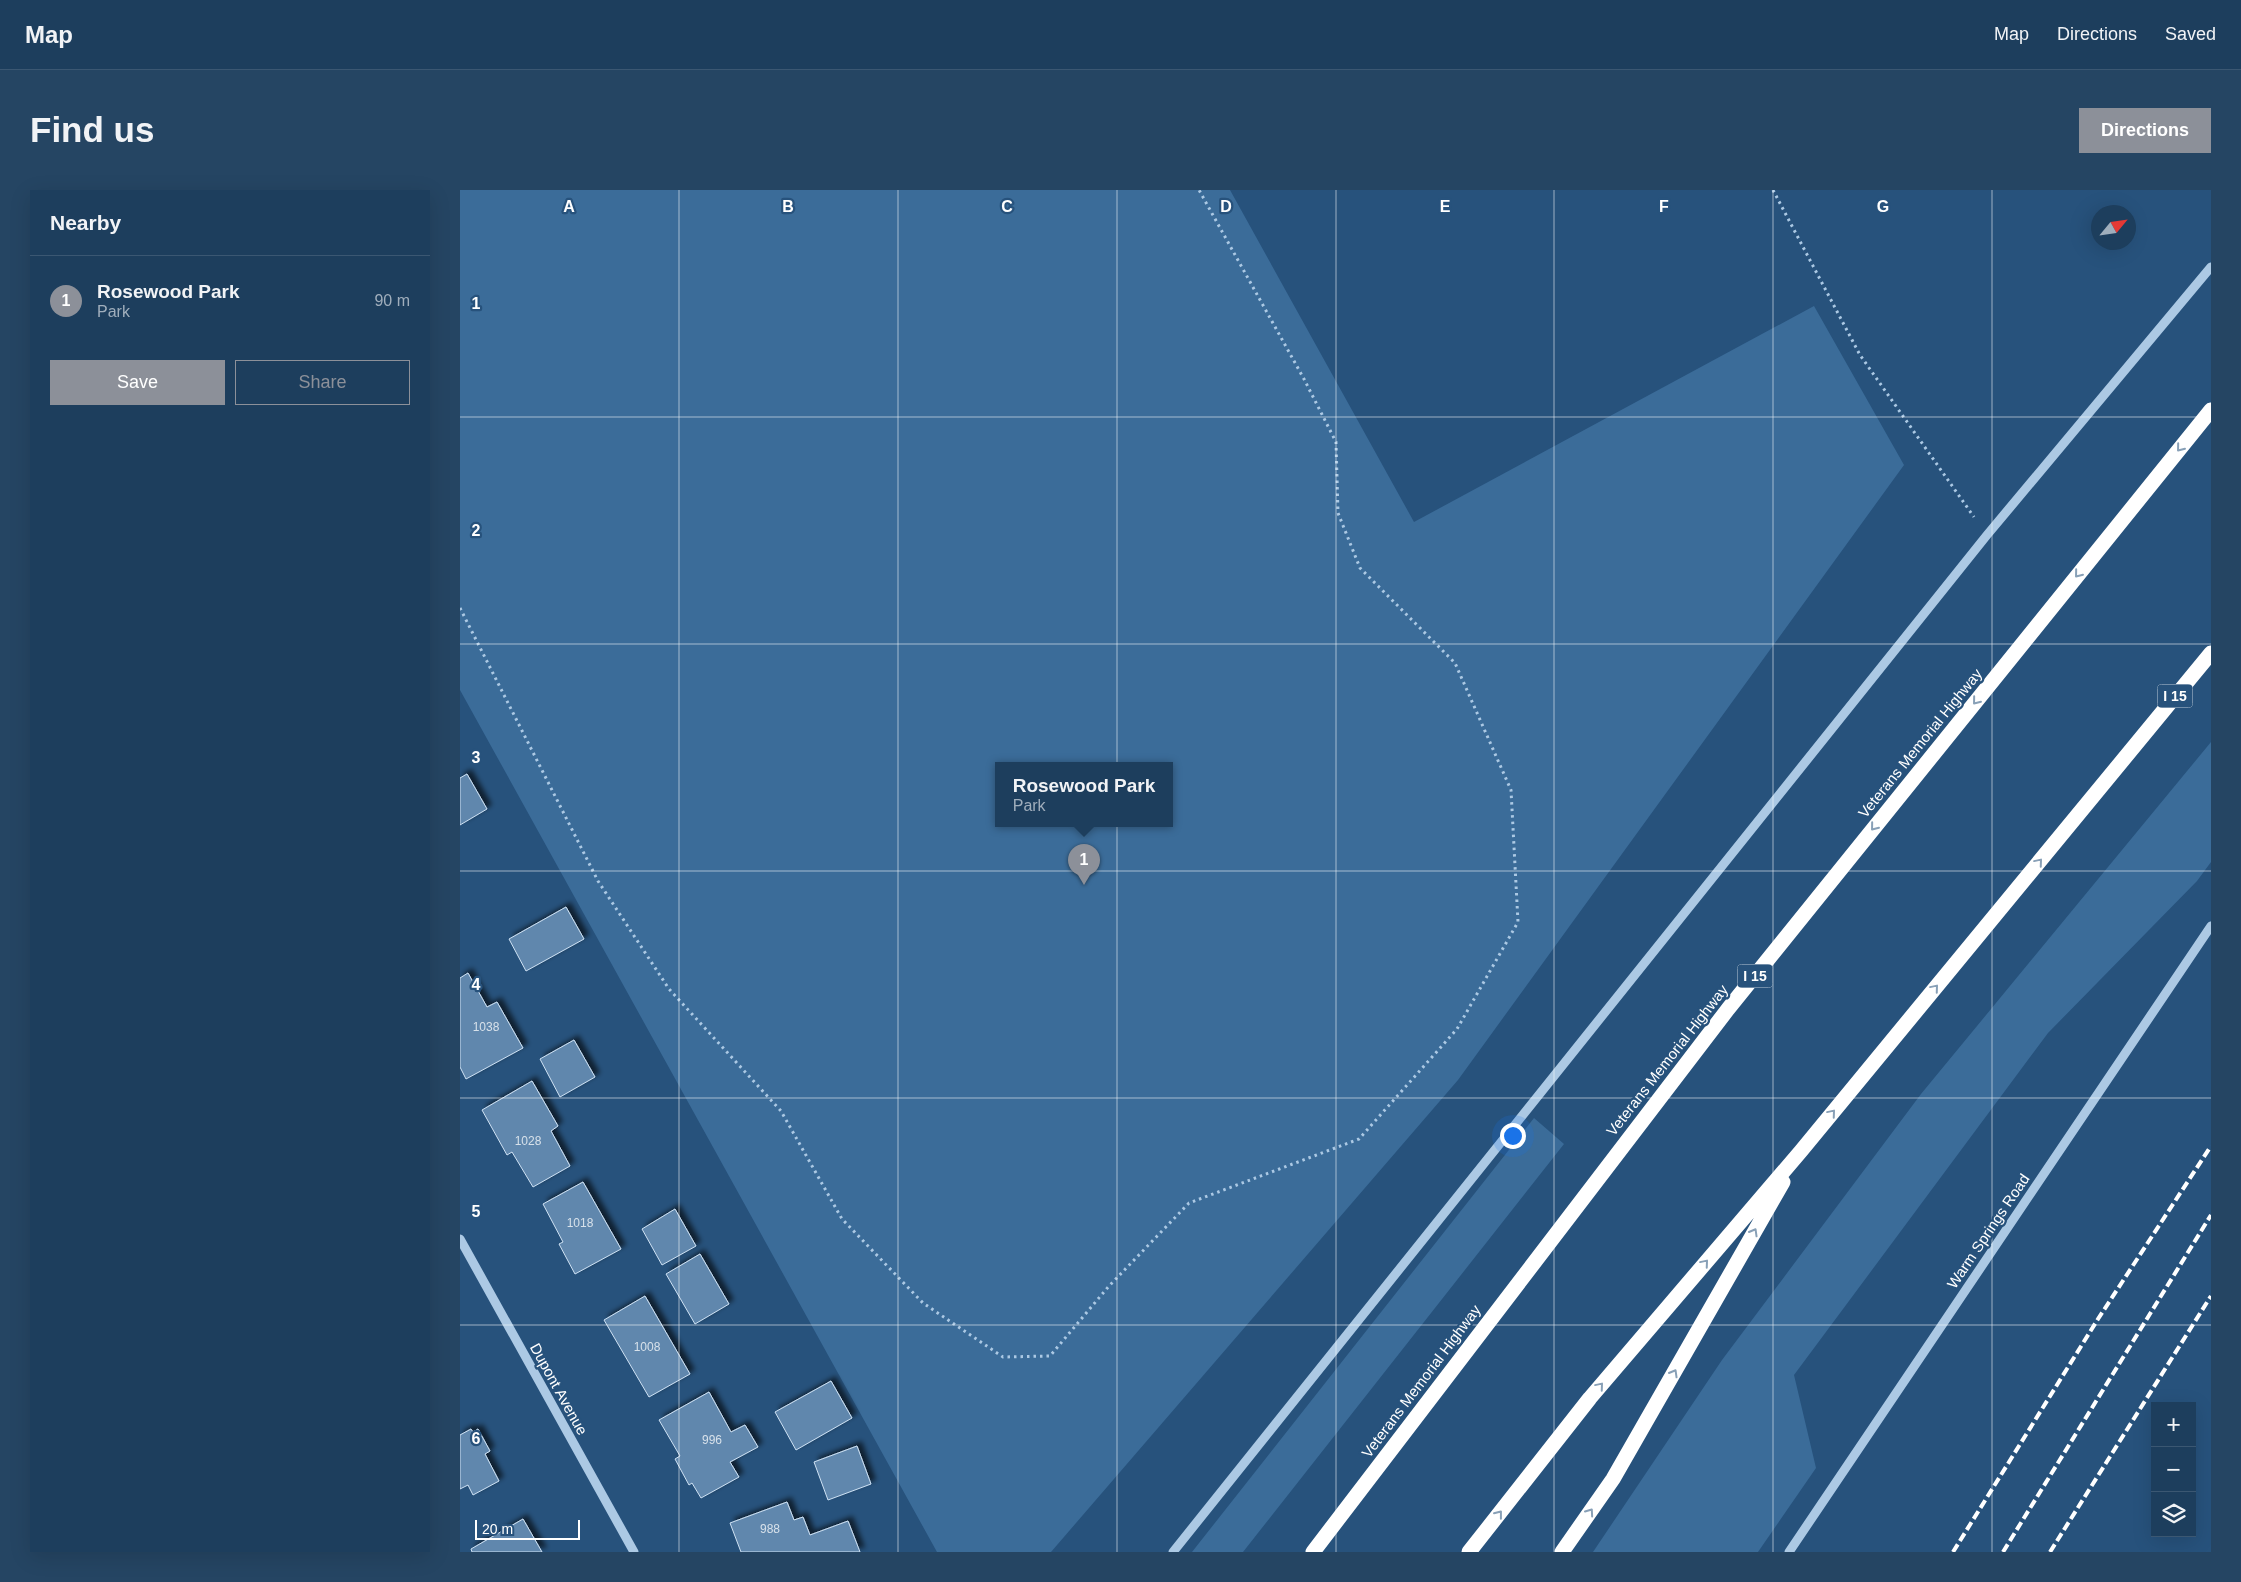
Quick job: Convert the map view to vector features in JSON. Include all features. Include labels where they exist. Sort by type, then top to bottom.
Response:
[{"type":"highway","name":"Veterans Memorial Highway","points":[[1313,1552],[1728,1009],[2211,410]]},
{"type":"highway","name":"I 15","points":[[1469,1552],[1590,1398],[1801,1151],[2211,653]]},
{"type":"highway","points":[[1562,1552],[1613,1479],[1801,1151]]},
{"type":"street","points":[[1173,1552],[1987,536],[2211,267]]},
{"type":"street","name":"Warm Springs Road","points":[[1789,1552],[2211,926]]},
{"type":"street","name":"Dupont Avenue","points":[[460,1238],[634,1552]]},
{"type":"path","points":[[460,608],[598,881],[669,989],[781,1111],[842,1219],[923,1303],[1003,1357],[1050,1356],[1109,1286],[1189,1203],[1359,1139],[1457,1029],[1518,922],[1511,790],[1455,663],[1360,568],[1338,513],[1336,442],[1304,379],[1199,190]]},
{"type":"path","points":[[1773,190],[1860,355],[1987,536]]},
{"type":"shaded area","points":[[460,190],[1230,190],[1414,522],[1814,306],[1904,465],[1458,1080],[1051,1552],[937,1552],[460,690]]},
{"type":"shaded area","points":[[2211,742],[2211,862],[2197,881],[2048,1033],[1794,1375],[1816,1468],[1758,1552],[1593,1552],[1722,1360],[1921,1094]]},
{"type":"shaded area","points":[[1534,1118],[1564,1144],[1243,1552],[1192,1552]]},
{"type":"building","points":[[467,774],[487,809],[460,825],[460,778]]},
{"type":"building","points":[[566,907],[584,939],[526,971],[509,939]]},
{"type":"building","points":[[468,973],[487,1007],[497,1002],[523,1048],[466,1079],[460,1067],[460,978]]},
{"type":"building","points":[[574,1040],[595,1077],[560,1097],[540,1059]]},
{"type":"building","points":[[532,1081],[558,1126],[551,1131],[570,1166],[533,1187],[512,1152],[507,1155],[482,1110]]},
{"type":"building","points":[[583,1182],[621,1249],[575,1274],[559,1244],[563,1242],[543,1204]]},
{"type":"building","points":[[675,1209],[696,1246],[662,1265],[642,1229]]},
{"type":"building","points":[[700,1254],[729,1304],[695,1324],[666,1274]]},
{"type":"building","points":[[645,1296],[690,1374],[649,1397],[604,1320]]},
{"type":"building","points":[[831,1381],[852,1418],[796,1450],[775,1412]]},
{"type":"building","points":[[709,1392],[731,1432],[745,1425],[758,1447],[730,1462],[739,1477],[701,1498],[692,1483],[689,1485],[675,1459],[680,1456],[659,1420]]},
{"type":"building","points":[[471,1429],[473,1432],[478,1429],[490,1451],[485,1454],[499,1481],[473,1495],[468,1485],[460,1489],[460,1435]]},
{"type":"building","points":[[857,1446],[871,1484],[828,1500],[814,1462]]},
{"type":"building","points":[[787,1502],[794,1520],[803,1517],[810,1535],[848,1521],[860,1552],[741,1552],[730,1523]]},
{"type":"building","points":[[523,1519],[542,1552],[472,1552],[471,1549]]},
{"type":"railway","points":[[1953,1552],[2098,1319],[2211,1146]]},
{"type":"railway","points":[[2003,1552],[2211,1215]]},
{"type":"railway","points":[[2050,1552],[2211,1296]]},
{"type":"place","name":"Rosewood Park","points":[[1084,885]]}]
